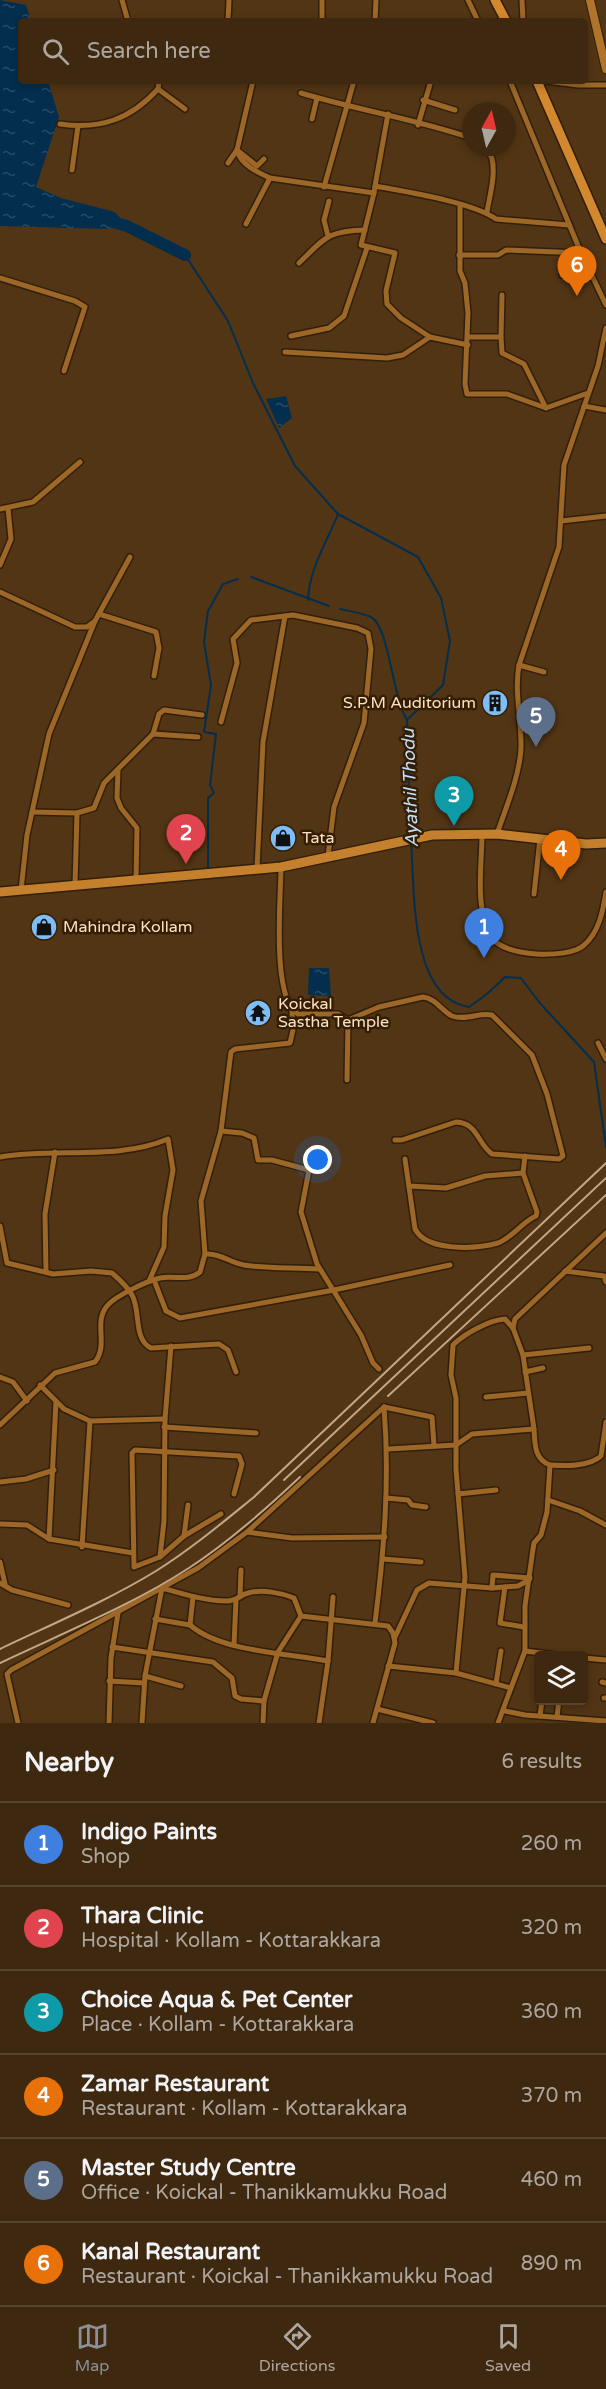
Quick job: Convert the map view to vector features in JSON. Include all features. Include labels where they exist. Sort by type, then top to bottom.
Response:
[{"type":"highway","points":[[495,0],[504,18]]},
{"type":"highway","points":[[538,84],[606,239]]},
{"type":"main road","points":[[590,0],[606,69]]},
{"type":"main road","points":[[0,892],[281,867],[432,835],[497,834],[606,843]]},
{"type":"street","points":[[122,0],[127,18]]},
{"type":"street","points":[[228,18],[229,0]]},
{"type":"street","points":[[322,0],[322,18]]},
{"type":"street","points":[[375,18],[376,0]]},
{"type":"street","points":[[468,0],[477,18]]},
{"type":"street","points":[[522,0],[523,18]]},
{"type":"street","points":[[60,124],[99,125],[122,118],[158,89],[159,84]]},
{"type":"street","points":[[228,163],[237,150],[238,136],[252,84]]},
{"type":"street","points":[[324,187],[353,84]]},
{"type":"street","points":[[418,125],[423,100],[430,84]]},
{"type":"street","points":[[511,84],[581,253],[606,305]]},
{"type":"street","points":[[588,84],[606,85]]},
{"type":"street","points":[[158,89],[185,110]]},
{"type":"street","points":[[301,93],[388,114],[418,125],[462,136]]},
{"type":"street","points":[[312,119],[317,98]]},
{"type":"street","points":[[423,100],[455,110]]},
{"type":"street","points":[[388,114],[375,190],[361,244],[367,248],[394,253],[386,291],[387,304],[400,318],[430,337],[468,345]]},
{"type":"street","points":[[72,170],[78,126]]},
{"type":"street","points":[[237,150],[257,166],[264,159]]},
{"type":"street","points":[[237,150],[247,165],[270,178],[324,187],[424,195],[487,212],[496,219],[569,225]]},
{"type":"street","points":[[487,212],[493,169],[491,156]]},
{"type":"street","points":[[246,224],[270,178]]},
{"type":"street","points":[[328,236],[324,227],[329,201]]},
{"type":"street","points":[[460,206],[459,255],[460,271],[465,283],[468,337],[465,384],[467,394],[507,394],[546,408],[588,393]]},
{"type":"street","points":[[299,263],[328,236],[343,230],[364,230]]},
{"type":"street","points":[[291,336],[330,328],[344,316],[367,248]]},
{"type":"street","points":[[459,255],[498,255],[506,250],[581,253]]},
{"type":"street","points":[[562,275],[592,277]]},
{"type":"street","points":[[0,278],[75,301],[85,307],[64,371]]},
{"type":"street","points":[[502,295],[502,353],[524,364],[546,408]]},
{"type":"street","points":[[497,834],[516,776],[521,751],[516,682],[519,665],[559,548],[564,465],[598,366],[606,328]]},
{"type":"street","points":[[285,352],[395,358],[430,337]]},
{"type":"street","points":[[468,337],[501,337]]},
{"type":"street","points":[[584,405],[606,410]]},
{"type":"street","points":[[0,509],[33,502],[80,462]]},
{"type":"street","points":[[0,565],[11,539],[8,508]]},
{"type":"street","points":[[561,521],[606,516]]},
{"type":"street","points":[[21,890],[32,813],[49,734],[95,621],[130,557]]},
{"type":"street","points":[[0,592],[75,627],[87,627],[95,621]]},
{"type":"street","points":[[99,614],[156,632],[159,648],[154,676]]},
{"type":"street","points":[[257,869],[263,742],[285,615]]},
{"type":"street","points":[[222,722],[237,663],[234,635],[251,620],[285,615],[315,618],[357,628],[368,633],[371,641],[364,723],[334,807],[328,856]]},
{"type":"street","points":[[519,665],[544,672]]},
{"type":"street","points":[[32,813],[77,813],[94,808],[104,783],[153,734],[159,714],[165,710],[202,715]]},
{"type":"street","points":[[153,734],[198,737]]},
{"type":"street","points":[[118,770],[117,798],[121,808],[137,828],[136,881]]},
{"type":"street","points":[[75,885],[77,813]]},
{"type":"street","points":[[482,834],[483,911],[489,931],[502,948],[517,953],[548,953],[565,952],[581,947],[599,922],[606,892]]},
{"type":"street","points":[[534,894],[540,839]]},
{"type":"street","points":[[0,1425],[54,1373],[95,1362],[103,1349],[100,1319],[105,1307],[129,1291],[152,1281],[195,1276],[200,1272],[205,1254],[201,1201],[220,1131],[232,1050],[290,1043],[293,1030],[292,1011],[284,989],[280,962],[281,867]]},
{"type":"street","points":[[348,1020],[379,1007],[423,997],[428,998],[452,1016],[472,1018],[492,1015],[532,1055],[547,1094],[563,1156],[559,1159],[492,1154],[486,1150],[472,1126],[464,1122],[395,1140]]},
{"type":"street","points":[[292,1011],[307,1015],[338,1014],[348,1020]]},
{"type":"street","points":[[347,1080],[348,1020]]},
{"type":"street","points":[[598,1043],[606,1059]]},
{"type":"street","points":[[220,1131],[242,1133],[254,1138],[258,1161],[272,1160],[309,1170],[300,1212],[319,1269],[334,1290],[379,1369]]},
{"type":"street","points":[[0,1158],[55,1152],[133,1150],[168,1139],[173,1170],[165,1216],[164,1247],[152,1281],[166,1311],[180,1318],[334,1290],[450,1265]]},
{"type":"street","points":[[46,1271],[45,1214],[55,1152]]},
{"type":"street","points":[[405,1159],[418,1236],[432,1242],[468,1247],[499,1242],[536,1216],[537,1212],[523,1173],[525,1156]]},
{"type":"street","points":[[409,1186],[446,1188],[485,1176],[523,1173]]},
{"type":"street","points":[[0,1226],[7,1263],[23,1269],[46,1271],[53,1274],[91,1271],[112,1273],[129,1291],[138,1315],[141,1340],[151,1348],[206,1344],[225,1346],[236,1372]]},
{"type":"street","points":[[513,1328],[519,1313],[606,1233]]},
{"type":"street","points":[[205,1254],[222,1255],[227,1260],[245,1265],[319,1269]]},
{"type":"street","points":[[566,1270],[604,1276],[606,1282]]},
{"type":"street","points":[[456,1673],[465,1585],[458,1494],[456,1398],[451,1375],[453,1345],[475,1330],[500,1320],[505,1319],[513,1328],[523,1355],[537,1455],[542,1462],[568,1466],[597,1459],[601,1456],[606,1427]]},
{"type":"street","points":[[160,1557],[164,1521],[164,1427],[171,1346]]},
{"type":"street","points":[[523,1355],[589,1348]]},
{"type":"street","points":[[525,1372],[543,1368]]},
{"type":"street","points":[[0,1377],[13,1382],[27,1401]]},
{"type":"street","points":[[40,1386],[72,1414],[90,1421],[123,1418],[165,1419]]},
{"type":"street","points":[[486,1397],[528,1393]]},
{"type":"street","points":[[49,1539],[56,1401]]},
{"type":"street","points":[[384,1407],[432,1417],[434,1446]]},
{"type":"street","points":[[375,1623],[385,1537],[388,1449],[384,1407]]},
{"type":"street","points":[[18,1723],[7,1674],[11,1670],[198,1568],[247,1532],[384,1407]]},
{"type":"street","points":[[82,1547],[90,1421]]},
{"type":"street","points":[[164,1427],[256,1433]]},
{"type":"street","points":[[388,1449],[456,1444],[472,1434],[534,1429]]},
{"type":"street","points":[[221,1514],[184,1536],[160,1557],[134,1567],[130,1456],[135,1450],[164,1450],[239,1456],[242,1464],[234,1494]]},
{"type":"street","points":[[498,1723],[505,1711],[525,1651],[524,1627],[534,1543],[541,1535],[548,1500],[550,1465]]},
{"type":"street","points":[[0,1482],[26,1479],[54,1470]]},
{"type":"street","points":[[458,1494],[496,1490]]},
{"type":"street","points":[[386,1498],[408,1500],[412,1505],[426,1508]]},
{"type":"street","points":[[548,1500],[579,1511],[606,1526]]},
{"type":"street","points":[[184,1536],[188,1505]]},
{"type":"street","points":[[0,1524],[27,1525],[49,1539],[82,1547],[133,1553]]},
{"type":"street","points":[[247,1532],[292,1538],[385,1537]]},
{"type":"street","points":[[383,1559],[420,1562]]},
{"type":"street","points":[[0,1562],[2,1584],[12,1590],[68,1605]]},
{"type":"street","points":[[234,1645],[241,1570]]},
{"type":"street","points":[[492,1588],[493,1575],[530,1578]]},
{"type":"street","points":[[374,1723],[395,1638],[417,1590],[429,1583],[492,1588],[518,1586],[530,1578]]},
{"type":"street","points":[[505,1587],[500,1623],[524,1627]]},
{"type":"street","points":[[162,1588],[193,1597],[238,1598],[249,1592],[285,1594],[294,1598],[301,1616]]},
{"type":"street","points":[[142,1723],[145,1679],[162,1588]]},
{"type":"street","points":[[190,1625],[193,1597]]},
{"type":"street","points":[[319,1723],[328,1661],[333,1597]]},
{"type":"street","points":[[109,1723],[109,1681],[118,1613]]},
{"type":"street","points":[[301,1616],[388,1626],[395,1638]]},
{"type":"street","points":[[262,1723],[264,1701],[278,1652],[301,1616]]},
{"type":"street","points":[[156,1619],[190,1625],[202,1635],[234,1645],[328,1661]]},
{"type":"street","points":[[112,1647],[213,1662],[232,1678],[236,1695],[241,1699],[264,1701]]},
{"type":"street","points":[[496,1684],[501,1651]]},
{"type":"street","points":[[525,1651],[534,1652]]},
{"type":"street","points":[[588,1658],[606,1660]]},
{"type":"street","points":[[388,1666],[456,1673],[511,1688]]},
{"type":"street","points":[[109,1681],[145,1679],[181,1686]]},
{"type":"street","points":[[540,1716],[541,1705]]},
{"type":"street","points":[[377,1709],[432,1723]]},
{"type":"street","points":[[505,1711],[554,1719],[606,1721]]},
{"type":"water","points":[[0,0],[26,5],[30,18],[18,18],[18,84],[49,84],[59,117],[36,187],[61,198],[115,212],[127,226],[105,229],[0,226]]},
{"type":"water","points":[[286,396],[292,418],[279,428],[266,399]]},
{"type":"water","points":[[309,968],[329,968],[331,996],[308,995]]},
{"type":"waterway","points":[[113,222],[127,226],[185,255]]},
{"type":"waterway","name":"Ayathil Thodu","points":[[185,255],[228,321],[253,383],[295,466],[338,514],[418,557],[441,598],[450,641],[443,685],[407,720],[410,837]]},
{"type":"waterway","points":[[308,600],[315,567],[338,514]]},
{"type":"waterway","points":[[251,577],[329,606]]},
{"type":"waterway","points":[[208,868],[208,798],[214,793],[210,785],[216,734],[204,732],[211,685],[204,642],[208,611],[223,584],[238,579]]},
{"type":"waterway","points":[[340,609],[371,617],[377,623],[407,720]]},
{"type":"waterway","name":"Ayathil Thodu","points":[[411,842],[415,913],[419,939],[425,963],[435,984],[449,999],[469,1007],[505,977],[521,978],[539,1002],[594,1062],[606,1147]]},
{"type":"railway","points":[[0,1649],[137,1582],[169,1563],[218,1526],[254,1497],[606,1163]]},
{"type":"railway","points":[[284,1480],[606,1178]]},
{"type":"railway","points":[[388,1396],[606,1195]]},
{"type":"railway","points":[[0,1663],[120,1607],[167,1582],[246,1525],[300,1477]]},
{"type":"place","name":"Kanal Restaurant","points":[[577,296]]},
{"type":"place","name":"S.P.M Auditorium","points":[[495,703]]},
{"type":"place","name":"Master Study Centre","points":[[536,747]]},
{"type":"place","name":"Choice Aqua & Pet Center","points":[[454,826]]},
{"type":"place","name":"Tata","points":[[283,838]]},
{"type":"place","name":"Thara Clinic","points":[[186,864]]},
{"type":"place","name":"Zamar Restaurant","points":[[561,880]]},
{"type":"place","name":"Mahindra Kollam","points":[[44,927]]},
{"type":"place","name":"Indigo Paints","points":[[484,958]]},
{"type":"place","name":"Koickal Sastha Temple","points":[[258,1013]]}]
